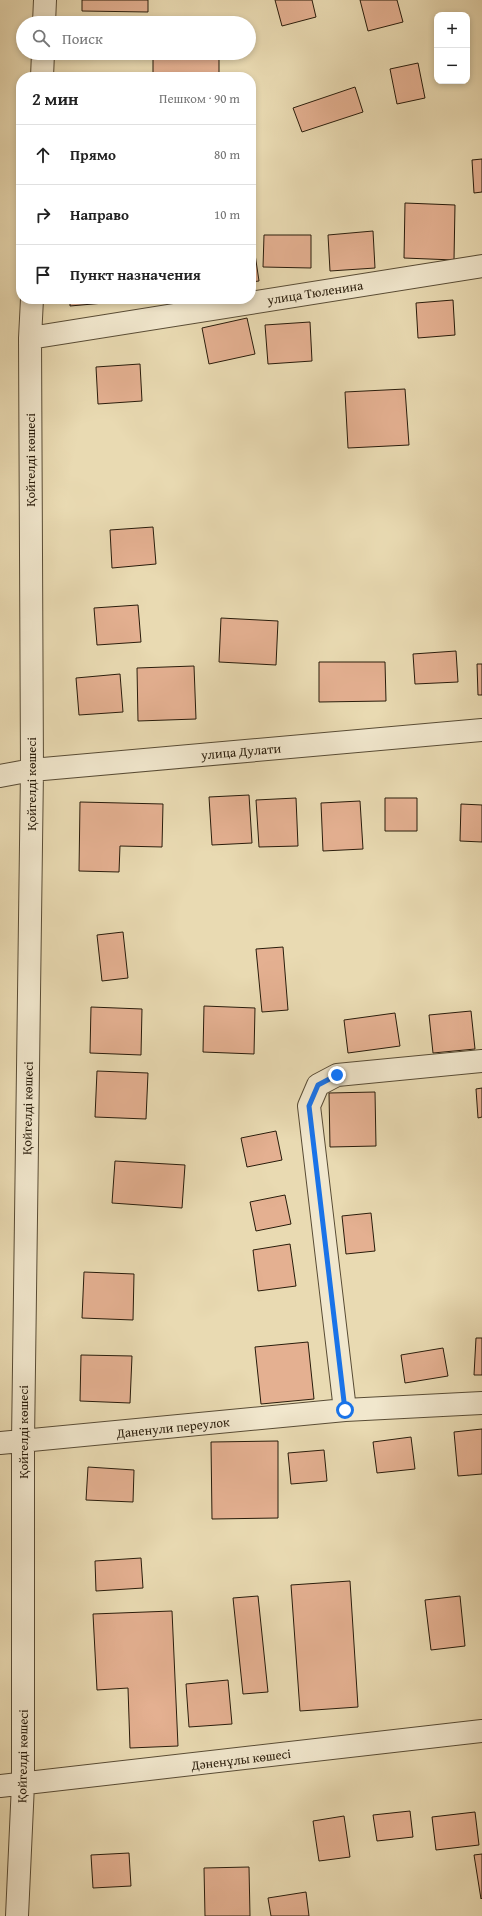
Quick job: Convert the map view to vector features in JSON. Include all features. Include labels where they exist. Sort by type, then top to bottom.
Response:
[{"type":"street","points":[[44,16],[45,0]]},
{"type":"street","points":[[42,72],[43,60]]},
{"type":"street","name":"улица Тюленина","points":[[256,302],[482,266]]},
{"type":"street","name":"Қойгелді көшесі","points":[[17,1916],[23,1784],[23,1442],[32,770],[30,338],[32,304]]},
{"type":"street","name":"улица Тюленина","points":[[30,338],[243,304]]},
{"type":"street","name":"улица Дулати","points":[[0,776],[32,770],[482,730]]},
{"type":"street","points":[[345,1410],[309,1106],[318,1085],[337,1075],[482,1060]]},
{"type":"street","name":"Даненули переулок","points":[[0,1443],[345,1410],[482,1403]]},
{"type":"street","name":"Дәненұлы көшесі","points":[[0,1786],[482,1731]]},
{"type":"building","points":[[82,0],[148,0],[148,12],[82,11]]},
{"type":"building","points":[[275,0],[312,0],[316,17],[282,26]]},
{"type":"building","points":[[360,0],[397,0],[403,22],[368,31]]},
{"type":"building","points":[[153,60],[219,60],[219,72],[153,72]]},
{"type":"building","points":[[418,63],[425,98],[397,104],[390,69]]},
{"type":"building","points":[[355,87],[363,112],[302,132],[293,108]]},
{"type":"building","points":[[482,159],[482,192],[474,193],[472,160]]},
{"type":"building","points":[[405,203],[455,205],[454,260],[404,258]]},
{"type":"building","points":[[373,231],[375,268],[330,271],[328,235]]},
{"type":"building","points":[[264,235],[311,235],[311,268],[263,267]]},
{"type":"building","points":[[256,261],[259,281],[256,281]]},
{"type":"building","points":[[453,300],[455,335],[418,338],[416,303]]},
{"type":"building","points":[[70,304],[93,304],[70,306]]},
{"type":"building","points":[[247,318],[255,354],[209,364],[202,328]]},
{"type":"building","points":[[310,322],[312,361],[268,364],[265,325]]},
{"type":"building","points":[[140,364],[142,401],[98,404],[96,367]]},
{"type":"building","points":[[405,389],[409,445],[348,448],[345,392]]},
{"type":"building","points":[[153,527],[156,564],[112,568],[110,530]]},
{"type":"building","points":[[138,605],[141,642],[97,645],[94,608]]},
{"type":"building","points":[[221,618],[278,621],[276,665],[219,662]]},
{"type":"building","points":[[456,651],[458,682],[415,684],[413,654]]},
{"type":"building","points":[[319,662],[385,662],[386,701],[319,702]]},
{"type":"building","points":[[477,664],[482,664],[482,695],[478,695]]},
{"type":"building","points":[[194,666],[196,719],[138,721],[137,668]]},
{"type":"building","points":[[120,674],[123,712],[79,715],[76,678]]},
{"type":"building","points":[[249,795],[252,843],[212,845],[209,797]]},
{"type":"building","points":[[296,798],[298,846],[259,847],[256,800]]},
{"type":"building","points":[[385,798],[417,798],[417,831],[385,831]]},
{"type":"building","points":[[360,801],[363,849],[323,851],[321,803]]},
{"type":"building","points":[[80,802],[163,804],[162,847],[120,846],[119,872],[79,871]]},
{"type":"building","points":[[461,804],[482,805],[482,842],[460,841]]},
{"type":"building","points":[[123,932],[128,978],[102,981],[97,935]]},
{"type":"building","points":[[283,947],[288,1010],[262,1012],[256,949]]},
{"type":"building","points":[[204,1006],[255,1008],[254,1054],[203,1052]]},
{"type":"building","points":[[91,1007],[142,1009],[141,1055],[90,1053]]},
{"type":"building","points":[[471,1011],[475,1049],[433,1053],[429,1015]]},
{"type":"building","points":[[395,1013],[400,1046],[348,1053],[344,1020]]},
{"type":"building","points":[[97,1071],[148,1073],[146,1119],[95,1117]]},
{"type":"building","points":[[482,1088],[482,1117],[478,1118],[476,1089]]},
{"type":"building","points":[[375,1092],[376,1146],[330,1147],[329,1093]]},
{"type":"building","points":[[276,1131],[282,1160],[247,1167],[241,1138]]},
{"type":"building","points":[[115,1161],[185,1165],[182,1208],[112,1203]]},
{"type":"building","points":[[285,1195],[291,1224],[256,1231],[250,1202]]},
{"type":"building","points":[[371,1213],[375,1251],[346,1254],[342,1216]]},
{"type":"building","points":[[290,1244],[296,1286],[258,1291],[253,1250]]},
{"type":"building","points":[[84,1272],[134,1274],[133,1320],[82,1318]]},
{"type":"building","points":[[476,1338],[482,1338],[482,1375],[474,1375]]},
{"type":"building","points":[[308,1342],[314,1399],[261,1404],[255,1347]]},
{"type":"building","points":[[443,1348],[448,1376],[405,1383],[401,1355]]},
{"type":"building","points":[[81,1355],[132,1356],[130,1403],[80,1401]]},
{"type":"building","points":[[482,1429],[482,1474],[458,1476],[454,1432]]},
{"type":"building","points":[[411,1437],[415,1469],[377,1473],[373,1442]]},
{"type":"building","points":[[278,1441],[278,1518],[212,1519],[211,1442]]},
{"type":"building","points":[[324,1450],[327,1481],[291,1484],[288,1453]]},
{"type":"building","points":[[88,1467],[134,1470],[133,1502],[86,1500]]},
{"type":"building","points":[[141,1558],[143,1588],[96,1591],[95,1561]]},
{"type":"building","points":[[350,1581],[358,1707],[300,1711],[291,1585]]},
{"type":"building","points":[[258,1596],[268,1692],[243,1694],[233,1598]]},
{"type":"building","points":[[460,1596],[465,1646],[431,1650],[425,1600]]},
{"type":"building","points":[[172,1611],[178,1746],[130,1748],[128,1688],[97,1690],[93,1614]]},
{"type":"building","points":[[228,1680],[232,1724],[189,1727],[186,1684]]},
{"type":"building","points":[[410,1811],[413,1837],[377,1841],[373,1815]]},
{"type":"building","points":[[475,1812],[479,1845],[436,1850],[432,1817]]},
{"type":"building","points":[[344,1816],[350,1857],[319,1861],[313,1821]]},
{"type":"building","points":[[129,1853],[131,1886],[93,1888],[91,1855]]},
{"type":"building","points":[[482,1854],[482,1898],[481,1899],[474,1855]]},
{"type":"building","points":[[249,1867],[250,1916],[205,1916],[204,1868]]},
{"type":"building","points":[[306,1892],[309,1916],[271,1916],[268,1898]]},
{"type":"route","points":[[337,1075],[318,1085],[309,1106],[345,1410]]}]
